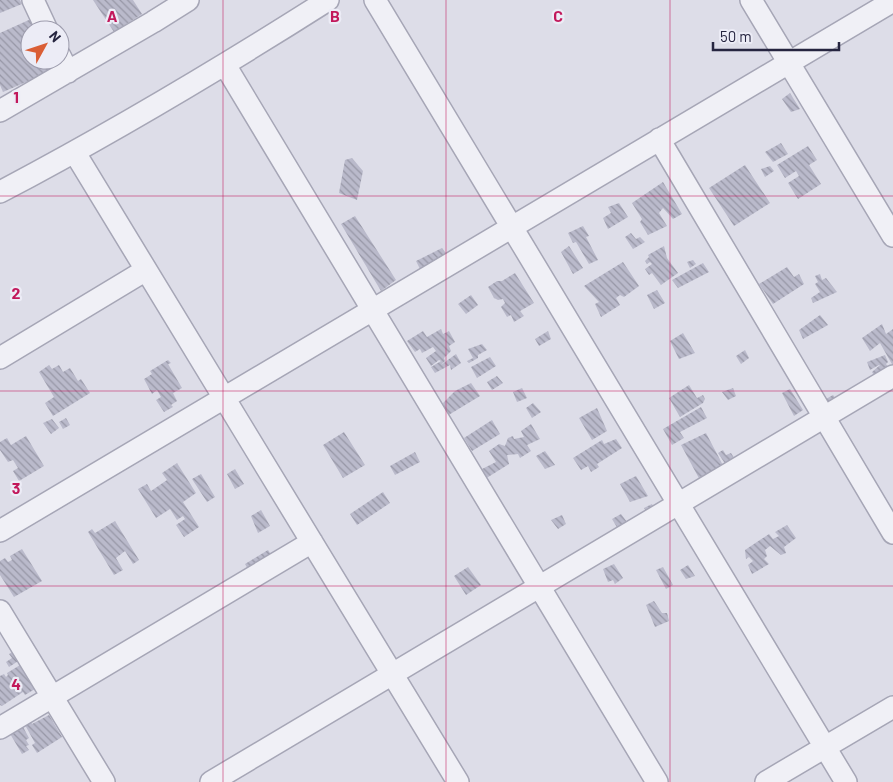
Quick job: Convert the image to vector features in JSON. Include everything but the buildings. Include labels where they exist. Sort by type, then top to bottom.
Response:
[{"type":"street","points":[[33,0],[42,20]]},
{"type":"street","points":[[70,61],[188,0]]},
{"type":"street","points":[[0,192],[75,153],[225,65],[328,0]]},
{"type":"street","points":[[375,0],[846,782]]},
{"type":"street","points":[[751,0],[893,236]]},
{"type":"street","points":[[0,531],[790,63],[891,1]]},
{"type":"street","points":[[225,65],[657,782]]},
{"type":"street","points":[[0,111],[56,70]]},
{"type":"street","points":[[659,139],[893,532]]},
{"type":"street","points":[[75,153],[458,782]]},
{"type":"street","points":[[0,358],[146,270]]},
{"type":"street","points":[[211,782],[893,376]]},
{"type":"street","points":[[0,728],[312,542]]},
{"type":"street","points":[[0,611],[104,782]]},
{"type":"street","points":[[766,782],[893,707]]}]
